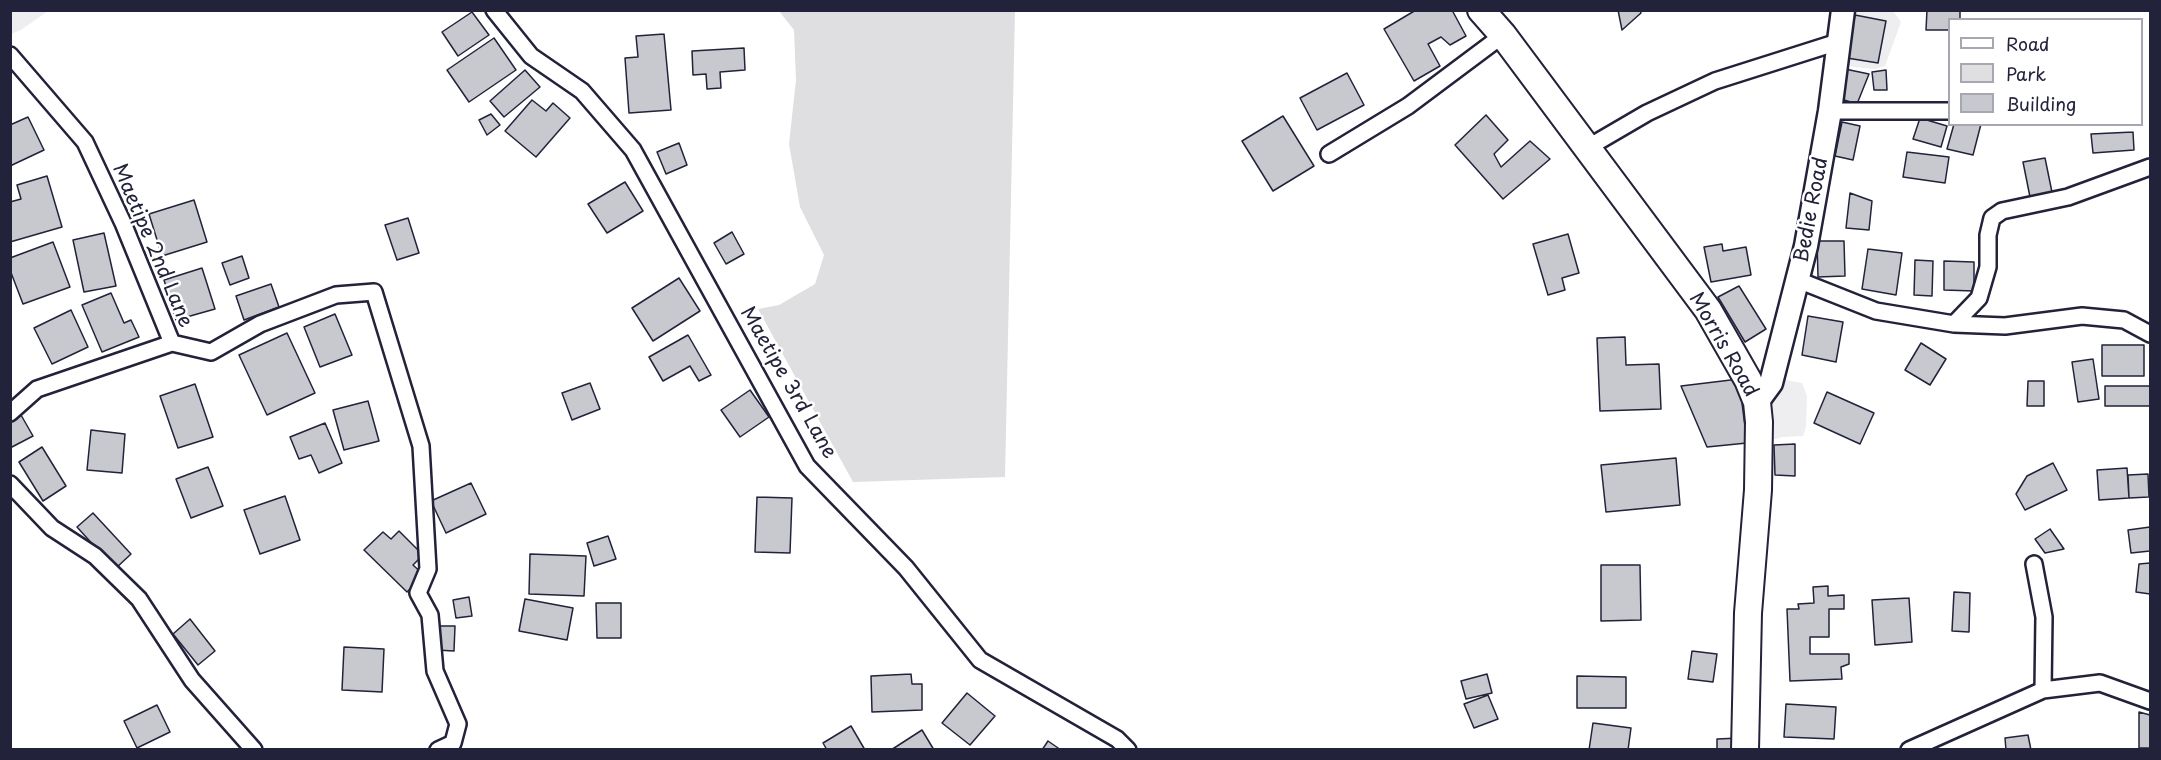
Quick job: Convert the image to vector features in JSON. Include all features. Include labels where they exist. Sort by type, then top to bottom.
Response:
[{"type":"main road","name":"Morris Road","points":[[1481,10],[1503,35],[1708,310],[1748,380],[1757,402],[1758,490],[1748,613],[1745,750]]},
{"type":"street","name":"Maetipe 3rd Lane","points":[[494,10],[531,56],[582,91],[633,150],[807,466],[906,568],[980,660],[1117,739],[1128,750]]},
{"type":"street","name":"Bedie Road","points":[[1757,402],[1771,383],[1806,246],[1830,111],[1841,40],[1843,10]]},
{"type":"street","points":[[1329,154],[1408,106],[1503,35]]},
{"type":"street","points":[[1587,148],[1647,113],[1715,81],[1841,40]]},
{"type":"street","name":"Maetipe 2nd Lane","points":[[10,55],[85,142],[123,223],[172,343],[37,389],[10,413]]},
{"type":"street","points":[[1830,111],[1948,111]]},
{"type":"street","points":[[1954,324],[1978,298],[1988,267],[1988,235],[1992,218],[2002,211],[2068,197],[2151,167]]},
{"type":"street","points":[[1798,280],[1876,311],[1954,324],[2005,326],[2082,316],[2124,320],[2151,334]]},
{"type":"street","points":[[172,343],[211,352],[260,324],[325,299],[336,295],[374,292],[421,446],[428,568],[418,593],[430,615],[435,671],[458,724],[453,743],[438,750]]},
{"type":"street","points":[[10,484],[52,528],[95,556],[139,599],[192,680],[254,750]]},
{"type":"street","points":[[2034,564],[2044,618],[2043,690]]},
{"type":"street","points":[[1909,750],[2043,690],[2100,683],[2151,701]]},
{"type":"shaded area","points":[[10,11],[48,11],[21,30],[11,34]]},
{"type":"shaded area","points":[[1843,11],[1893,11],[1901,22],[1885,66],[1875,69],[1854,67],[1837,62]]},
{"type":"shaded area","points":[[1773,378],[1802,383],[1807,396],[1806,427],[1803,436],[1782,437],[1759,444]]},
{"type":"green space","points":[[779,11],[1015,11],[1005,477],[853,482],[758,309],[779,305],[815,284],[824,255],[800,207],[789,144],[796,80],[794,30]]},
{"type":"building","points":[[1416,10],[1452,10],[1466,36],[1450,45],[1441,37],[1428,44],[1440,66],[1414,81],[1384,29]]},
{"type":"building","points":[[1618,10],[1640,10],[1641,13],[1622,30]]},
{"type":"building","points":[[1927,10],[1960,10],[1960,18],[1948,18],[1948,30],[1926,30]]},
{"type":"building","points":[[472,12],[489,35],[458,56],[442,32]]},
{"type":"building","points":[[1855,15],[1886,21],[1878,63],[1847,58]]},
{"type":"building","points":[[664,34],[671,110],[629,113],[625,58],[638,57],[636,36]]},
{"type":"building","points":[[494,38],[516,70],[469,102],[447,70]]},
{"type":"building","points":[[744,48],[745,70],[720,72],[721,88],[707,89],[706,74],[693,75],[692,51]]},
{"type":"building","points":[[1845,69],[1869,74],[1857,104],[1841,99]]},
{"type":"building","points":[[525,70],[540,87],[504,117],[490,101]]},
{"type":"building","points":[[1886,70],[1887,90],[1874,90],[1872,72]]},
{"type":"building","points":[[1347,73],[1364,105],[1317,130],[1300,98]]},
{"type":"building","points":[[532,100],[546,111],[553,103],[570,118],[536,157],[505,131]]},
{"type":"building","points":[[491,114],[500,125],[487,135],[479,120]]},
{"type":"building","points":[[1486,115],[1508,140],[1494,154],[1501,167],[1530,141],[1550,159],[1503,199],[1455,145]]},
{"type":"building","points":[[1283,116],[1314,166],[1273,191],[1242,141]]},
{"type":"building","points":[[28,117],[44,150],[10,166],[10,125]]},
{"type":"building","points":[[1920,118],[1947,126],[1941,147],[1913,139]]},
{"type":"building","points":[[1842,122],[1860,126],[1853,160],[1835,156]]},
{"type":"building","points":[[1953,126],[1980,126],[1973,155],[1947,149]]},
{"type":"building","points":[[2133,132],[2134,150],[2093,153],[2091,134]]},
{"type":"building","points":[[679,143],[687,165],[666,174],[657,152]]},
{"type":"building","points":[[1907,152],[1949,157],[1945,183],[1903,177]]},
{"type":"building","points":[[2045,158],[2053,197],[2031,202],[2023,162]]},
{"type":"building","points":[[47,176],[62,227],[10,242],[10,202],[21,199],[17,185]]},
{"type":"building","points":[[625,182],[643,211],[607,233],[588,204]]},
{"type":"building","points":[[1850,193],[1872,201],[1869,230],[1846,228]]},
{"type":"building","points":[[194,200],[207,242],[162,256],[149,214]]},
{"type":"building","points":[[408,218],[419,253],[397,260],[385,225]]},
{"type":"building","points":[[732,232],[744,254],[726,264],[714,243]]},
{"type":"building","points":[[104,233],[116,286],[84,292],[73,240]]},
{"type":"building","points":[[1568,234],[1579,273],[1562,278],[1565,290],[1548,295],[1533,244]]},
{"type":"building","points":[[1817,241],[1844,241],[1845,276],[1818,277]]},
{"type":"building","points":[[53,242],[70,287],[23,304],[10,270],[10,258]]},
{"type":"building","points":[[1722,244],[1723,251],[1746,247],[1751,275],[1711,282],[1704,247]]},
{"type":"building","points":[[1868,249],[1902,253],[1896,295],[1862,289]]},
{"type":"building","points":[[242,256],[249,278],[230,285],[222,263]]},
{"type":"building","points":[[1915,260],[1933,261],[1932,296],[1914,295]]},
{"type":"building","points":[[1944,261],[1974,262],[1974,291],[1944,290]]},
{"type":"building","points":[[202,268],[215,309],[176,320],[164,280]]},
{"type":"building","points":[[679,278],[700,311],[653,341],[632,308]]},
{"type":"building","points":[[271,284],[279,307],[244,320],[236,296]]},
{"type":"building","points":[[1739,286],[1766,329],[1745,342],[1718,297]]},
{"type":"building","points":[[111,293],[124,323],[131,320],[139,337],[102,352],[82,305]]},
{"type":"building","points":[[71,310],[88,347],[52,364],[34,328]]},
{"type":"building","points":[[335,314],[352,355],[320,367],[304,327]]},
{"type":"building","points":[[1808,316],[1843,322],[1836,362],[1802,355]]},
{"type":"building","points":[[287,333],[315,393],[267,415],[239,355]]},
{"type":"building","points":[[688,335],[711,375],[699,381],[690,366],[663,381],[649,357]]},
{"type":"building","points":[[1625,337],[1626,365],[1659,364],[1661,409],[1600,411],[1597,338]]},
{"type":"building","points":[[1921,343],[1946,359],[1930,385],[1905,370]]},
{"type":"building","points":[[2102,345],[2144,345],[2144,376],[2102,376]]},
{"type":"building","points":[[2093,359],[2099,399],[2078,402],[2072,362]]},
{"type":"building","points":[[1739,379],[1747,443],[1707,447],[1681,386]]},
{"type":"building","points":[[2028,381],[2044,381],[2044,406],[2027,406]]},
{"type":"building","points":[[590,383],[600,409],[572,420],[562,393]]},
{"type":"building","points":[[195,384],[213,437],[178,448],[160,396]]},
{"type":"building","points":[[2105,386],[2150,386],[2150,406],[2105,406]]},
{"type":"building","points":[[750,390],[769,417],[740,437],[721,410]]},
{"type":"building","points":[[1827,392],[1874,413],[1860,444],[1814,423]]},
{"type":"building","points":[[368,401],[379,441],[344,450],[333,410]]},
{"type":"building","points":[[21,415],[33,436],[10,448],[10,421]]},
{"type":"building","points":[[325,423],[342,463],[319,473],[311,455],[299,459],[290,437]]},
{"type":"building","points":[[91,430],[125,434],[122,473],[87,470]]},
{"type":"building","points":[[1795,444],[1795,476],[1775,475],[1774,445]]},
{"type":"building","points":[[42,447],[66,486],[43,501],[19,462]]},
{"type":"building","points":[[1676,458],[1680,505],[1606,512],[1601,465]]},
{"type":"building","points":[[2053,463],[2067,490],[2025,510],[2016,494],[2027,476]]},
{"type":"building","points":[[208,467],[223,506],[191,518],[176,479]]},
{"type":"building","points":[[2127,468],[2129,498],[2099,500],[2097,470]]},
{"type":"building","points":[[2148,474],[2149,497],[2129,498],[2128,475]]},
{"type":"building","points":[[471,483],[486,514],[446,533],[431,501]]},
{"type":"building","points":[[285,496],[300,540],[260,554],[244,510]]},
{"type":"building","points":[[757,497],[792,498],[790,553],[755,552]]},
{"type":"building","points":[[93,513],[131,554],[115,569],[77,527]]},
{"type":"building","points":[[2150,527],[2150,551],[2131,553],[2128,530]]},
{"type":"building","points":[[2050,529],[2064,549],[2045,553],[2035,539]]},
{"type":"building","points":[[399,531],[423,555],[413,565],[424,575],[407,592],[364,550],[383,532],[391,539]]},
{"type":"building","points":[[608,536],[616,559],[594,566],[587,543]]},
{"type":"building","points":[[530,554],[586,556],[584,596],[529,594]]},
{"type":"building","points":[[2150,563],[2150,594],[2136,592],[2139,564]]},
{"type":"building","points":[[1601,565],[1640,565],[1641,620],[1601,621]]},
{"type":"building","points":[[1828,586],[1828,596],[1844,595],[1844,609],[1829,609],[1829,637],[1810,637],[1810,654],[1849,654],[1849,664],[1841,667],[1842,679],[1790,681],[1787,609],[1799,609],[1798,604],[1814,603],[1813,587]]},
{"type":"building","points":[[1954,592],[1970,593],[1969,632],[1952,631]]},
{"type":"building","points":[[469,597],[472,616],[456,618],[453,600]]},
{"type":"building","points":[[1909,598],[1912,642],[1875,645],[1872,600]]},
{"type":"building","points":[[525,599],[573,608],[567,640],[519,631]]},
{"type":"building","points":[[596,603],[621,603],[621,638],[597,638]]},
{"type":"building","points":[[190,619],[215,651],[198,665],[173,634]]},
{"type":"building","points":[[437,626],[455,626],[454,651],[436,650]]},
{"type":"building","points":[[344,647],[384,649],[382,692],[342,690]]},
{"type":"building","points":[[1692,651],[1717,654],[1713,682],[1688,679]]},
{"type":"building","points":[[911,674],[912,684],[922,684],[922,710],[872,712],[871,676]]},
{"type":"building","points":[[1487,674],[1492,693],[1466,699],[1461,681]]},
{"type":"building","points":[[1577,676],[1626,677],[1626,708],[1577,708]]},
{"type":"building","points":[[967,693],[995,716],[970,745],[942,723]]},
{"type":"building","points":[[1488,695],[1498,719],[1474,728],[1464,704]]},
{"type":"building","points":[[1786,704],[1836,707],[1834,739],[1784,737]]},
{"type":"building","points":[[157,705],[170,732],[137,748],[124,721]]},
{"type":"building","points":[[2139,712],[2150,715],[2150,748],[2139,748]]},
{"type":"building","points":[[1593,723],[1631,728],[1628,750],[1589,750]]},
{"type":"building","points":[[851,726],[865,750],[827,750],[823,743]]},
{"type":"building","points":[[922,730],[934,750],[891,750]]},
{"type":"building","points":[[2028,735],[2031,750],[2006,750],[2005,738]]},
{"type":"building","points":[[1739,738],[1738,750],[1717,750],[1717,739]]},
{"type":"building","points":[[1048,741],[1061,750],[1042,750]]}]
